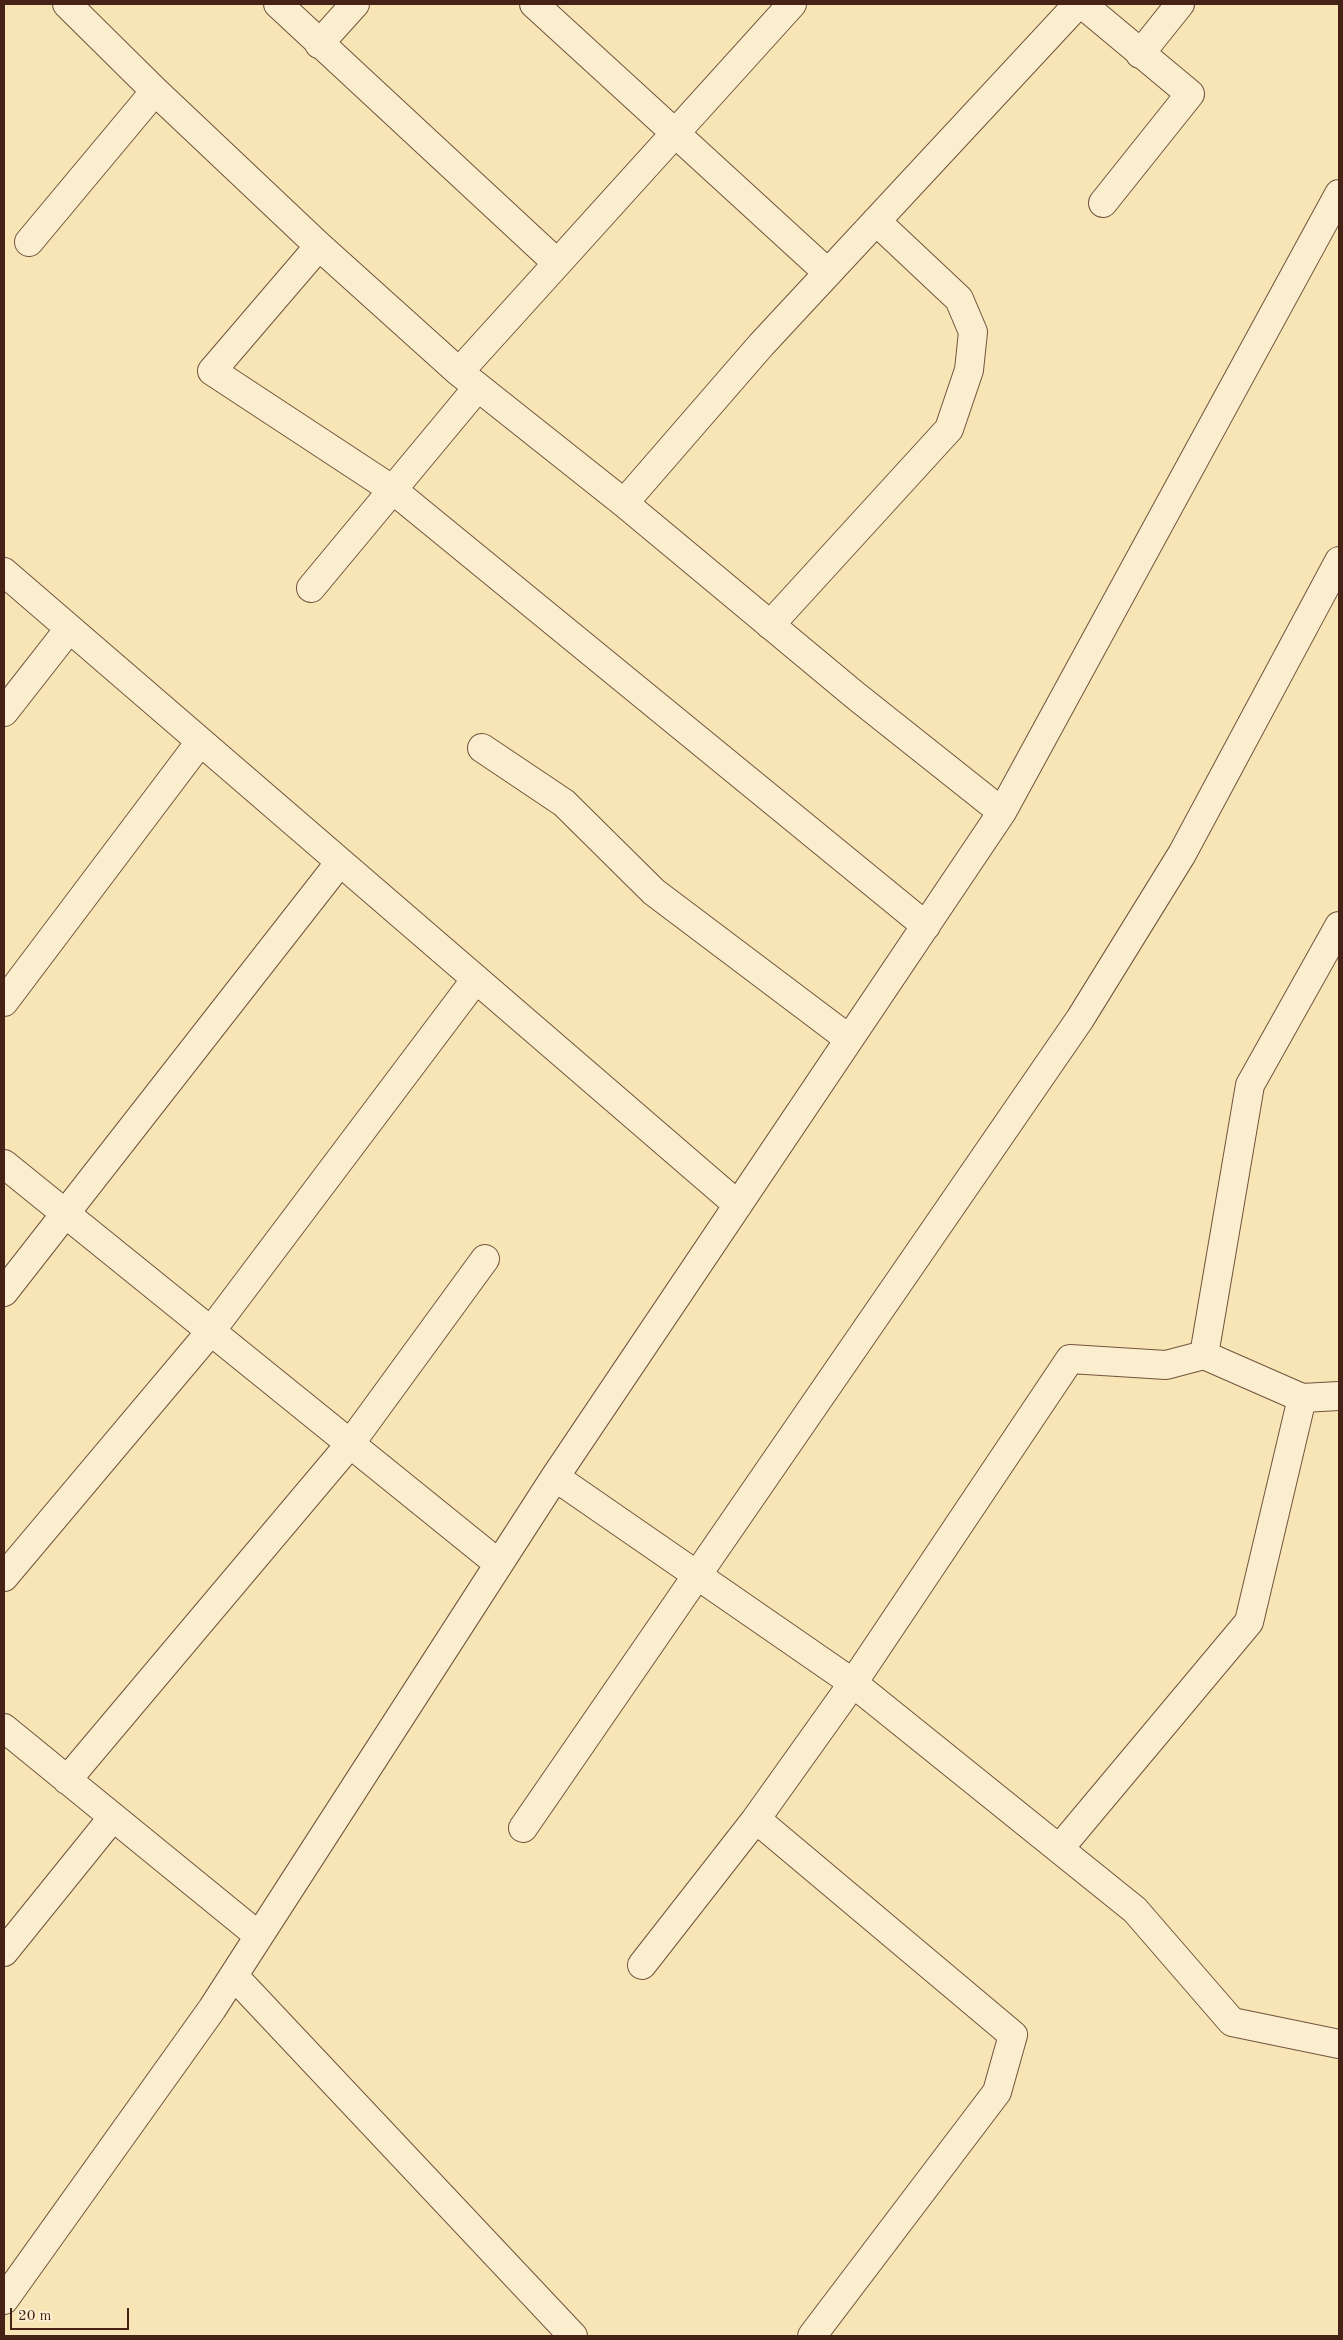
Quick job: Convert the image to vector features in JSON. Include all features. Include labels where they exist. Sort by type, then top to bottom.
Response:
[{"type":"street","points":[[67,4],[155,91],[319,246],[469,379],[1002,812]]},
{"type":"street","points":[[278,4],[557,263]]},
{"type":"street","points":[[320,44],[355,4]]},
{"type":"street","points":[[534,4],[828,273]]},
{"type":"street","points":[[311,588],[393,490],[469,379],[557,263],[792,4]]},
{"type":"street","points":[[624,503],[761,345],[1078,4]]},
{"type":"street","points":[[1082,4],[1190,94],[1103,203]]},
{"type":"street","points":[[1140,54],[1180,4]]},
{"type":"street","points":[[29,242],[155,91]]},
{"type":"street","points":[[4,2300],[212,2009],[555,1477],[1002,812],[1339,194]]},
{"type":"street","points":[[770,625],[949,429],[969,370],[973,332],[959,299],[876,221]]},
{"type":"street","points":[[319,246],[212,371],[393,490],[926,926]]},
{"type":"street","points":[[523,1828],[1080,1019],[1182,854],[1332,589],[1339,562]]},
{"type":"street","points":[[4,572],[738,1205]]},
{"type":"street","points":[[4,712],[70,629]]},
{"type":"street","points":[[4,1002],[200,742]]},
{"type":"street","points":[[482,748],[564,803],[654,892],[849,1039]]},
{"type":"street","points":[[4,1292],[340,862]]},
{"type":"street","points":[[1204,1356],[1250,1085],[1339,926]]},
{"type":"street","points":[[4,1578],[211,1331],[476,979]]},
{"type":"street","points":[[4,1164],[499,1564]]},
{"type":"street","points":[[67,1780],[350,1444],[485,1259]]},
{"type":"street","points":[[642,1965],[756,1819],[853,1683],[1070,1359],[1166,1365],[1204,1356],[1302,1398],[1339,1396]]},
{"type":"street","points":[[1059,1849],[1249,1622],[1302,1398]]},
{"type":"street","points":[[555,1477],[853,1683],[1135,1910],[1232,2022],[1339,2044]]},
{"type":"street","points":[[4,1728],[259,1936]]},
{"type":"street","points":[[4,1952],[113,1816]]},
{"type":"street","points":[[756,1819],[1013,2035],[998,2092],[812,2336]]},
{"type":"street","points":[[234,1976],[573,2336]]}]
